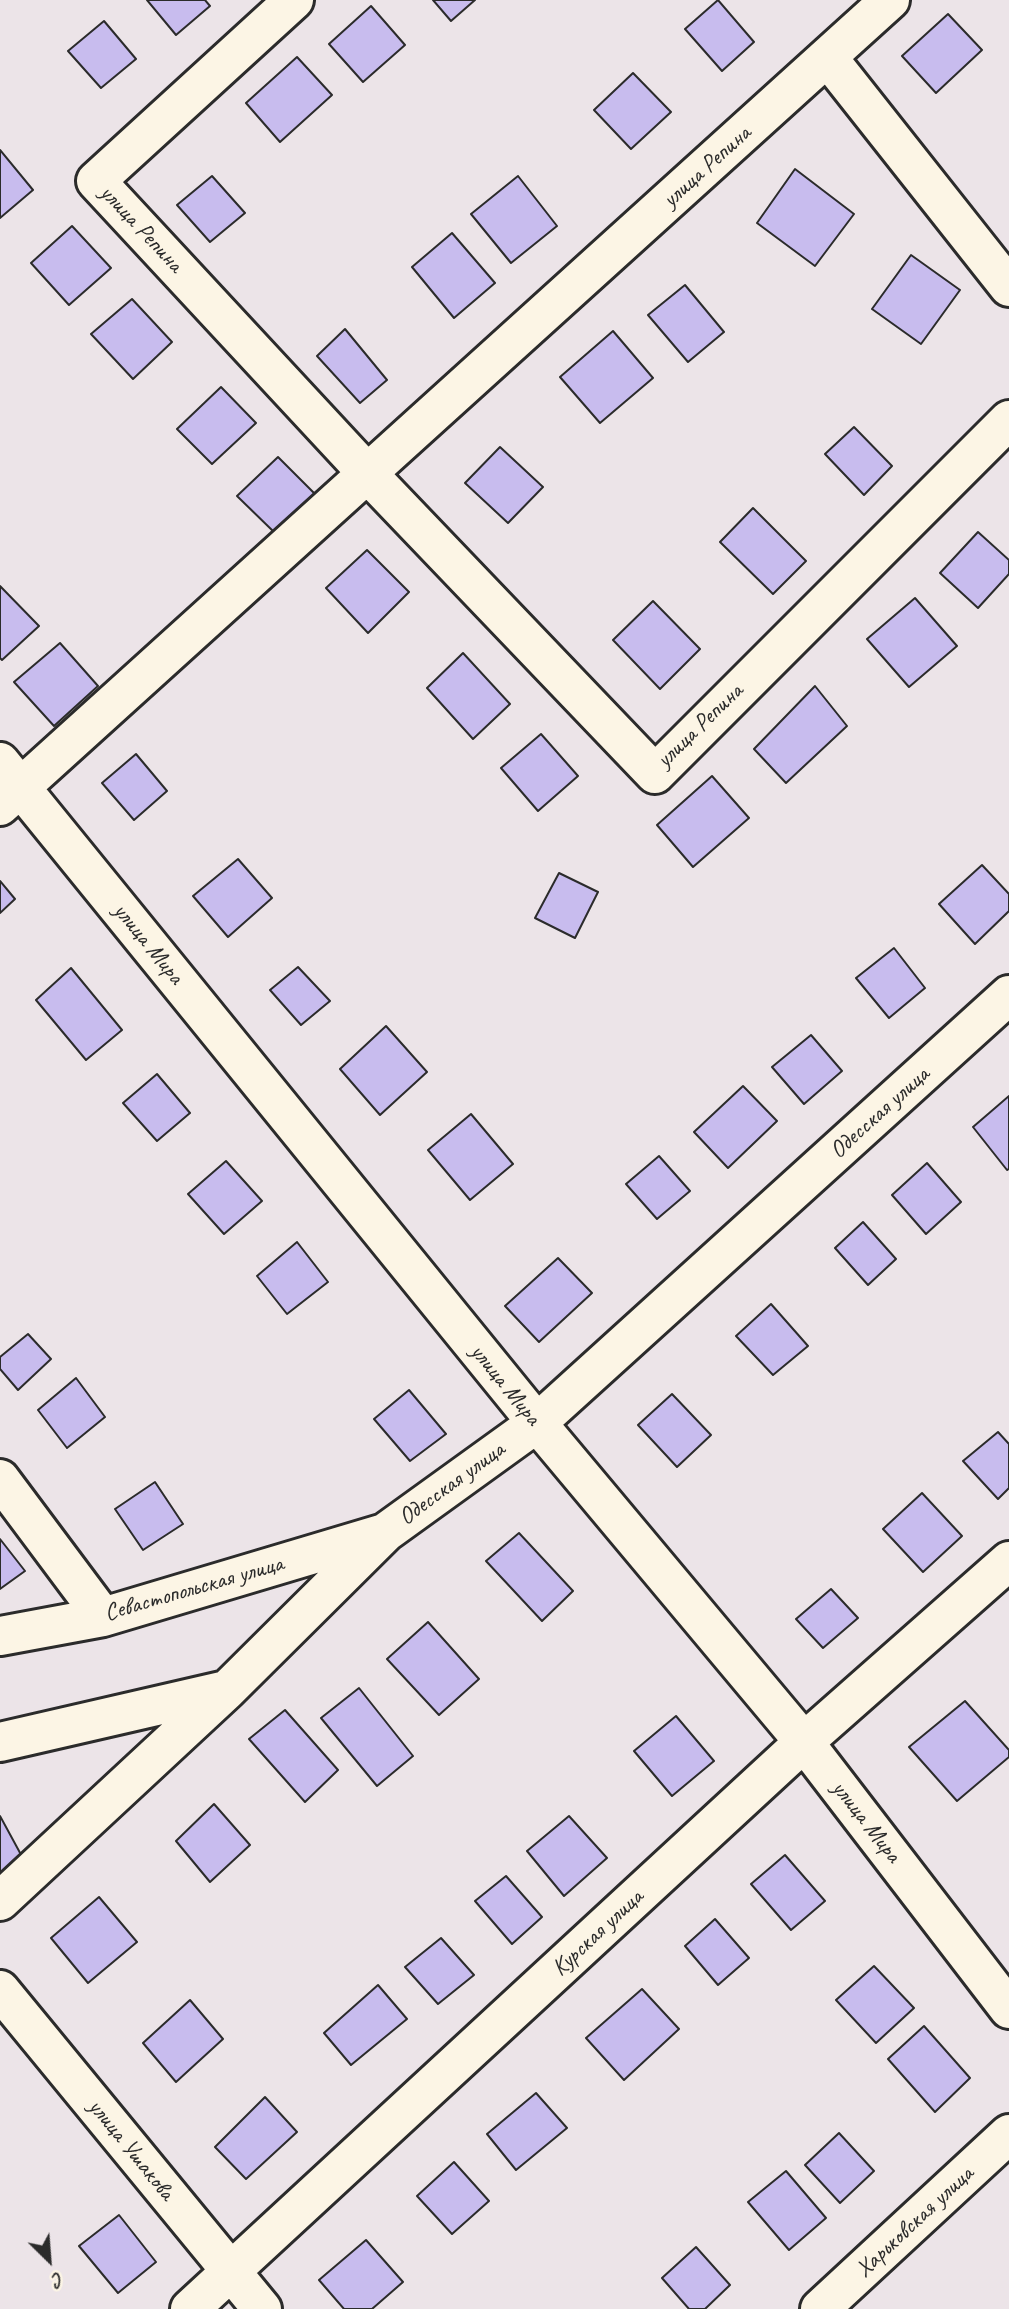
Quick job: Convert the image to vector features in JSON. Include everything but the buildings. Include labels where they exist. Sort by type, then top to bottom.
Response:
[{"type":"street","name":"улица Репина","points":[[294,0],[96,181],[368,474],[655,774],[1009,420]]},
{"type":"street","name":"улица Репина","points":[[7,786],[368,474],[890,0]]},
{"type":"street","points":[[828,58],[1009,287]]},
{"type":"street","name":"улица Мира","points":[[7,786],[804,1742],[1009,2009]]},
{"type":"street","name":"Одесская улица","points":[[0,1901],[226,1690],[386,1532],[537,1423],[1009,995]]},
{"type":"street","points":[[0,1479],[103,1618]]},
{"type":"street","name":"Севастопольская улица","points":[[0,1636],[103,1618],[386,1532]]},
{"type":"street","name":"Курская улица","points":[[190,2309],[232,2274],[804,1742],[1009,1561]]},
{"type":"street","points":[[0,1742],[226,1690]]},
{"type":"street","name":"улица Ушакова","points":[[0,1990],[262,2309]]},
{"type":"street","name":"Харьковская улица","points":[[820,2309],[1009,2134]]}]
